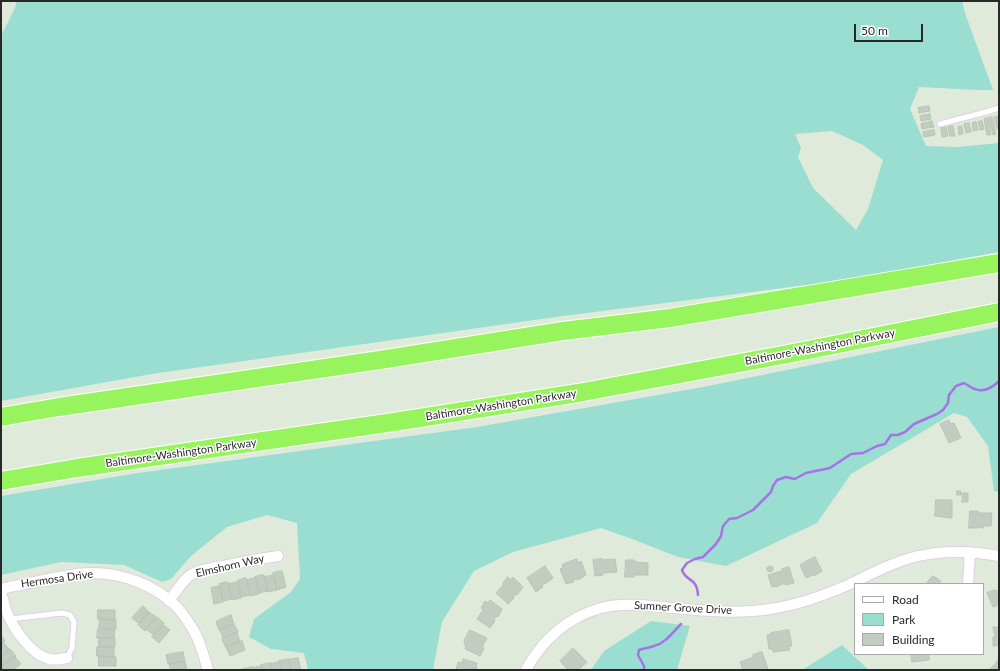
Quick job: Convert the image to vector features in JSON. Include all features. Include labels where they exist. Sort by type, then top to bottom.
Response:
[{"type":"highway","points":[[1,417],[563,331],[670,318],[999,263]]},
{"type":"highway","name":"Baltimore-Washington Parkway","points":[[1,481],[85,467],[386,424],[578,393],[788,354],[999,312]]},
{"type":"street","name":"Sumner Grove Drive","points":[[526,670],[539,649],[560,629],[588,613],[602,608],[617,605],[635,605],[715,612],[770,609],[789,606],[826,594],[888,566],[917,556],[933,553],[970,552],[999,556]]},
{"type":"street","points":[[968,583],[970,552]]},
{"type":"street","name":"Elmshorn Way","points":[[169,601],[185,580],[194,573],[278,556]]},
{"type":"street","name":"Hermosa Drive","points":[[1,589],[22,584],[90,573],[110,574],[143,583],[178,608],[186,618],[200,644],[208,670]]},
{"type":"street","points":[[1,592],[10,620],[26,644],[34,651],[49,659],[68,658]]},
{"type":"lane","points":[[940,124],[999,108]]},
{"type":"lane","points":[[10,620],[62,613],[70,615],[74,622],[72,648],[68,658]]},
{"type":"green space","points":[[17,1],[962,1],[993,90],[919,87],[910,109],[926,146],[957,147],[999,143],[999,252],[846,280],[563,316],[152,374],[1,401],[1,36]],"holes":[[[832,131],[863,145],[883,160],[868,209],[856,230],[813,188],[798,157],[801,148],[795,134]]]},
{"type":"green space","points":[[999,327],[999,492],[994,491],[988,446],[967,417],[954,413],[851,474],[817,523],[726,566],[678,557],[601,528],[513,552],[474,571],[442,622],[433,670],[308,670],[304,653],[271,649],[249,637],[254,619],[291,592],[300,579],[297,523],[267,515],[227,527],[191,556],[171,579],[162,582],[124,565],[61,562],[1,575],[1,496],[138,473],[477,427],[703,387]]},
{"type":"green space","points":[[651,621],[690,626],[677,670],[591,670],[604,651]]},
{"type":"green space","points":[[842,645],[869,670],[802,670]]},
{"type":"building","points":[[929,106],[930,111],[919,113],[918,108]]},
{"type":"building","points":[[930,114],[931,119],[921,121],[920,116]]},
{"type":"building","points":[[999,116],[999,129],[997,129],[994,117]]},
{"type":"building","points":[[992,117],[996,134],[993,135],[989,118]]},
{"type":"building","points":[[988,118],[991,135],[987,135],[984,119]]},
{"type":"building","points":[[932,121],[934,127],[922,129],[921,124]]},
{"type":"building","points":[[982,121],[984,129],[980,130],[978,122]]},
{"type":"building","points":[[976,122],[978,130],[973,131],[972,123]]},
{"type":"building","points":[[969,123],[971,132],[966,133],[964,124]]},
{"type":"building","points":[[953,126],[955,136],[950,136],[948,127]]},
{"type":"building","points":[[962,126],[963,134],[959,135],[958,127]]},
{"type":"building","points":[[946,127],[948,136],[942,137],[941,128]]},
{"type":"building","points":[[934,130],[935,135],[924,137],[923,132]]},
{"type":"building","points":[[949,420],[951,424],[954,423],[961,438],[949,443],[940,424]]},
{"type":"building","points":[[957,491],[961,491],[961,495],[957,495]]},
{"type":"building","points":[[963,493],[968,493],[968,502],[962,502]]},
{"type":"building","points":[[936,500],[952,500],[952,518],[935,516]]},
{"type":"building","points":[[970,511],[978,511],[978,513],[992,513],[991,526],[983,526],[983,528],[969,528]]},
{"type":"building","points":[[815,557],[822,571],[814,576],[813,575],[806,578],[800,565]]},
{"type":"building","points":[[577,559],[578,563],[581,561],[586,575],[578,580],[573,580],[574,582],[566,584],[560,569],[563,568],[562,565]]},
{"type":"building","points":[[615,559],[617,572],[603,573],[603,575],[595,576],[593,560]]},
{"type":"building","points":[[626,560],[648,563],[648,575],[634,575],[634,577],[625,577]]},
{"type":"building","points":[[545,566],[553,578],[542,585],[543,587],[536,592],[527,578]]},
{"type":"building","points":[[770,566],[773,569],[770,572],[767,569]]},
{"type":"building","points":[[789,567],[794,583],[785,585],[785,583],[772,587],[768,575],[782,571],[782,569]]},
{"type":"building","points":[[282,571],[286,587],[277,590],[273,573]]},
{"type":"building","points":[[264,575],[268,591],[259,593],[255,577]]},
{"type":"building","points":[[274,575],[277,590],[268,592],[265,577]]},
{"type":"building","points":[[933,576],[941,581],[939,583],[927,583]]},
{"type":"building","points":[[508,577],[510,580],[513,577],[523,587],[508,604],[496,593]]},
{"type":"building","points":[[246,578],[250,595],[241,597],[237,581]]},
{"type":"building","points":[[256,578],[259,594],[250,596],[247,580]]},
{"type":"building","points":[[228,582],[232,599],[223,601],[219,584]]},
{"type":"building","points":[[238,582],[241,598],[232,600],[229,584]]},
{"type":"building","points":[[220,586],[223,602],[214,604],[211,588]]},
{"type":"building","points":[[999,590],[999,605],[993,607],[987,593]]},
{"type":"building","points":[[490,600],[502,609],[498,617],[496,616],[495,621],[490,628],[477,619],[483,610],[481,608],[485,601],[488,603]]},
{"type":"building","points":[[143,606],[149,612],[139,624],[132,618]]},
{"type":"building","points":[[98,610],[115,610],[115,620],[98,619]]},
{"type":"building","points":[[149,612],[156,618],[145,631],[138,625]]},
{"type":"building","points":[[231,615],[234,624],[219,630],[216,622]]},
{"type":"building","points":[[157,617],[164,623],[154,635],[147,630]]},
{"type":"building","points":[[100,619],[116,620],[116,629],[99,628]]},
{"type":"building","points":[[234,624],[238,632],[223,638],[220,630]]},
{"type":"building","points":[[163,625],[170,630],[159,643],[152,637]]},
{"type":"building","points":[[993,627],[999,627],[999,645],[993,646],[993,637],[995,637]]},
{"type":"building","points":[[98,629],[115,629],[114,638],[97,638]]},
{"type":"building","points":[[470,630],[487,638],[482,647],[484,648],[480,656],[465,649],[466,645],[464,644],[464,641]]},
{"type":"building","points":[[789,630],[792,646],[789,646],[790,650],[773,652],[773,649],[769,649],[767,635]]},
{"type":"building","points":[[237,633],[240,642],[226,648],[222,639]]},
{"type":"building","points":[[1,635],[5,641],[1,645]]},
{"type":"building","points":[[99,638],[115,638],[115,647],[99,647]]},
{"type":"building","points":[[242,641],[245,650],[230,656],[226,647]]},
{"type":"building","points":[[4,643],[9,650],[1,656],[1,645]]},
{"type":"building","points":[[97,647],[114,647],[114,657],[97,656]]},
{"type":"building","points":[[573,648],[587,662],[578,670],[568,670],[560,661]]},
{"type":"building","points":[[10,649],[16,656],[2,666],[1,656]]},
{"type":"building","points":[[183,652],[185,661],[168,664],[166,655]]},
{"type":"building","points":[[762,652],[768,669],[743,670],[740,662],[754,657],[753,655]]},
{"type":"building","points":[[911,655],[929,655],[929,660],[912,662]]},
{"type":"building","points":[[99,656],[116,657],[116,666],[99,666]]},
{"type":"building","points":[[15,657],[21,664],[13,670],[3,670],[1,667]]},
{"type":"building","points":[[298,658],[301,670],[291,670],[289,660]]},
{"type":"building","points":[[289,659],[291,670],[281,670],[279,661]]},
{"type":"building","points":[[463,659],[477,663],[476,670],[456,670],[458,662],[462,663]]},
{"type":"building","points":[[999,659],[999,670],[989,670],[996,663]]},
{"type":"building","points":[[185,661],[187,670],[171,670],[169,664]]},
{"type":"building","points":[[279,662],[281,670],[272,670],[271,664]]},
{"type":"building","points":[[271,663],[272,670],[263,670],[261,665]]},
{"type":"building","points":[[262,666],[263,670],[253,670],[253,668]]},
{"type":"building","points":[[253,667],[253,670],[243,669]]},
{"type":"waterway","points":[[698,595],[696,585],[684,574],[682,570],[687,563],[703,557],[716,544],[721,536],[723,526],[729,519],[737,518],[753,510],[771,492],[777,480],[786,477],[795,479],[806,473],[830,468],[851,454],[863,453],[885,444],[891,435],[898,435],[905,432],[914,424],[943,410],[948,403],[949,395],[956,386],[964,383],[977,390],[985,390],[995,385],[999,381]]},
{"type":"waterway","points":[[644,670],[644,666],[638,655],[639,650],[658,645],[669,637],[681,624]]}]
